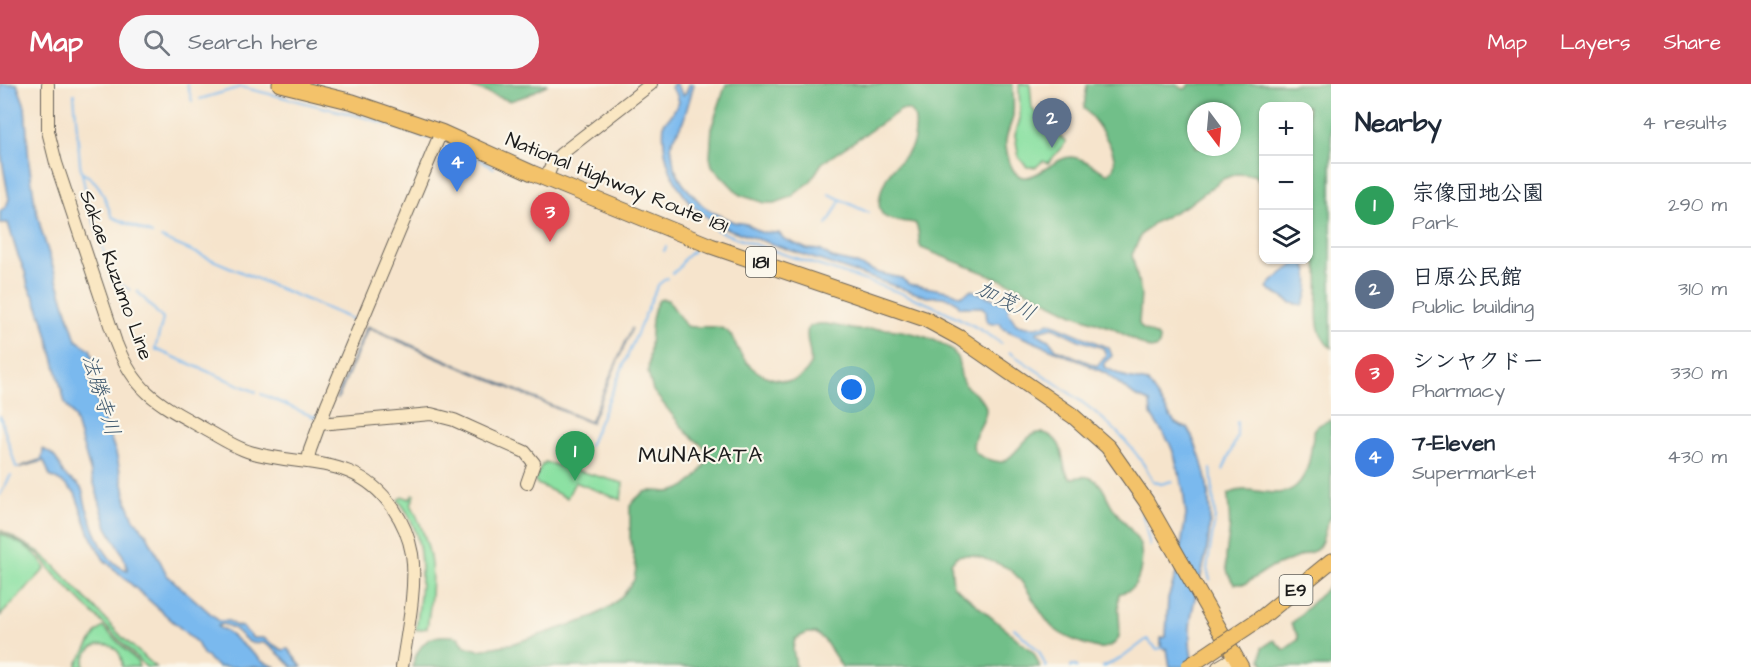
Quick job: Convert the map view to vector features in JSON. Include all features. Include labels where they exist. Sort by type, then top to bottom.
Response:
[{"type":"highway","name":"National Highway Route 181","points":[[280,84],[353,102],[441,132],[713,246],[925,319],[960,338],[1072,416],[1108,447],[1173,542],[1238,662]]},
{"type":"highway","name":"National Highway Route 181","points":[[308,84],[414,113],[548,175]]},
{"type":"highway","name":"E9","points":[[1207,665],[1331,561]]},
{"type":"highway","name":"E9","points":[[1188,667],[1262,620],[1331,567]]},
{"type":"highway","name":"National Highway Route 181","points":[[1207,601],[1252,667]]},
{"type":"main road","name":"Sakae Kuzumo Line","points":[[48,84],[48,131],[56,163],[123,362],[135,381],[157,401],[243,449],[346,469],[370,482],[384,495],[397,513],[405,530],[412,556],[413,574],[402,667]]},
{"type":"main road","points":[[548,175],[553,162],[561,154],[651,84]]},
{"type":"main road","points":[[308,461],[319,424],[441,132]]},
{"type":"main road","points":[[319,424],[419,414],[439,416],[525,452],[534,463],[528,483]]},
{"type":"main road","points":[[1207,665],[1238,662]]},
{"type":"green space","points":[[462,84],[548,84],[528,95],[510,101]]},
{"type":"green space","points":[[726,84],[1013,84],[1013,116],[1006,147],[1011,165],[1017,174],[1025,177],[1061,159],[1070,157],[1085,161],[1107,174],[1113,169],[1115,161],[1108,141],[1084,108],[1087,84],[1176,84],[1185,89],[1190,84],[1331,84],[1331,348],[1323,339],[1317,317],[1318,281],[1313,257],[1313,102],[1259,102],[1259,180],[1255,175],[1236,174],[1223,179],[1189,204],[1152,224],[1141,235],[1132,255],[1141,293],[1139,324],[1160,340],[1156,348],[1150,349],[1112,328],[1073,314],[1017,286],[921,248],[915,223],[884,216],[879,202],[883,186],[892,170],[909,151],[914,139],[914,116],[908,110],[901,110],[822,163],[810,182],[791,197],[775,203],[765,203],[740,195],[712,166],[710,157],[712,126]]},
{"type":"green space","points":[[1019,84],[1030,84],[1032,109],[1066,142],[1048,163],[1043,161],[1036,167],[1027,167],[1019,158],[1015,135],[1020,119]]},
{"type":"green space","points":[[659,300],[668,300],[686,326],[718,327],[727,331],[748,364],[773,379],[795,380],[807,371],[811,360],[807,337],[808,328],[820,324],[855,330],[902,331],[924,336],[951,350],[958,359],[963,382],[985,405],[986,413],[973,446],[976,453],[1002,462],[1034,434],[1047,434],[1058,443],[1066,473],[1070,478],[1086,477],[1098,482],[1111,505],[1137,539],[1142,557],[1140,571],[1132,588],[1119,594],[1120,630],[1116,642],[1108,647],[1097,648],[1067,637],[1053,628],[1022,582],[1009,569],[997,563],[965,555],[957,556],[951,563],[953,585],[1034,653],[1040,667],[842,667],[825,641],[816,633],[807,633],[795,639],[793,649],[796,667],[412,667],[418,651],[433,637],[458,637],[465,646],[479,650],[515,643],[589,619],[611,606],[634,580],[636,568],[630,538],[630,505],[645,492],[668,492],[681,489],[697,476],[707,460],[705,448],[687,433],[653,391],[648,373],[652,319],[655,307]]},
{"type":"green space","points":[[1331,420],[1331,517],[1319,546],[1316,550],[1268,569],[1245,584],[1234,584],[1226,565],[1230,524],[1228,495],[1244,490],[1280,493],[1296,486],[1308,466],[1315,429],[1320,424]]},
{"type":"green space","points":[[545,462],[623,483],[621,500],[575,482],[567,498],[537,484],[535,480]]},
{"type":"green space","points":[[413,494],[415,495],[411,504],[425,536],[432,579],[427,628],[416,630],[421,579],[419,545],[408,514],[398,500],[402,496],[410,499]]},
{"type":"green space","points":[[0,530],[38,551],[123,638],[156,667],[146,667],[54,574],[39,554]]},
{"type":"green space","points":[[0,533],[32,552],[42,562],[45,569],[0,616]]},
{"type":"green space","points":[[1331,584],[1331,667],[1266,667],[1261,660],[1262,648],[1274,640],[1284,650],[1298,640],[1291,624]]},
{"type":"green space","points":[[103,627],[137,661],[139,667],[122,667],[121,657],[117,650],[103,644],[90,650],[85,657],[84,667],[77,667],[97,632]]},
{"type":"water","points":[[0,84],[17,84],[25,106],[29,162],[41,229],[76,340],[90,349],[93,358],[94,365],[89,379],[116,453],[127,502],[134,519],[147,535],[167,575],[219,621],[229,621],[242,627],[253,638],[263,638],[282,650],[288,649],[302,667],[292,667],[264,643],[249,642],[234,629],[222,624],[218,626],[219,628],[225,630],[263,662],[276,667],[218,667],[203,654],[197,643],[104,560],[91,537],[75,493],[50,476],[44,461],[17,468],[42,459],[43,449],[54,456],[63,473],[82,490],[92,524],[106,553],[112,561],[128,570],[122,553],[107,527],[74,416],[65,403],[45,326],[28,286],[8,223],[0,223],[0,211],[6,207],[9,199],[2,160]]},
{"type":"water","points":[[673,84],[676,84],[683,95],[689,84],[694,84],[684,119],[671,144],[674,167],[683,184],[703,206],[734,222],[747,224],[760,232],[779,233],[784,239],[807,249],[820,250],[832,258],[901,278],[909,284],[952,292],[961,296],[972,290],[1009,305],[1008,311],[1016,324],[1033,327],[1049,322],[1109,348],[1112,356],[1104,363],[1104,367],[1127,378],[1148,382],[1173,420],[1178,425],[1188,428],[1200,457],[1207,487],[1209,534],[1191,621],[1190,636],[1194,667],[1170,667],[1167,649],[1161,648],[1161,638],[1166,637],[1168,598],[1177,571],[1186,515],[1183,489],[1174,454],[1151,415],[1150,402],[1135,396],[1105,373],[1003,329],[1000,323],[987,322],[986,311],[982,307],[960,307],[950,299],[927,297],[725,228],[692,205],[689,206],[691,204],[673,176],[664,146],[664,123],[679,102],[671,88]],"holes":[[[1053,327],[1079,340],[1103,348],[1106,355],[1097,366],[1056,349],[1037,331]]]},
{"type":"water","points":[[1295,264],[1305,264],[1309,282],[1303,305],[1291,303],[1267,288]]},
{"type":"water","points":[[367,326],[590,422],[632,328],[591,423],[368,328],[338,399],[336,399]]},
{"type":"waterway","points":[[187,84],[192,101]]},
{"type":"waterway","points":[[200,99],[241,87],[371,119],[427,138]]},
{"type":"waterway","points":[[74,94],[80,164],[88,203],[113,280],[130,290]]},
{"type":"waterway","points":[[449,147],[463,153]]},
{"type":"waterway","points":[[476,157],[494,168]]},
{"type":"waterway","points":[[82,173],[98,186],[112,217],[152,234]]},
{"type":"waterway","points":[[829,194],[869,213]]},
{"type":"waterway","points":[[827,225],[840,201]]},
{"type":"waterway","points":[[715,229],[922,301],[976,327],[1001,343]]},
{"type":"waterway","points":[[161,238],[354,320]]},
{"type":"waterway","points":[[664,251],[666,247]]},
{"type":"waterway","points":[[672,274],[695,249]]},
{"type":"waterway","points":[[589,446],[656,289],[667,278]]},
{"type":"waterway","points":[[137,291],[163,319],[155,349],[256,392]]},
{"type":"waterway","points":[[1009,352],[1070,393],[1109,424],[1141,460],[1153,481],[1161,484],[1172,481]]},
{"type":"waterway","points":[[261,394],[314,417],[317,416]]},
{"type":"waterway","points":[[0,416],[16,467],[19,467]]},
{"type":"waterway","points":[[1223,470],[1237,437],[1237,422]]},
{"type":"waterway","points":[[1210,580],[1207,569],[1215,517],[1211,469]]},
{"type":"waterway","points":[[0,495],[11,475]]},
{"type":"waterway","points":[[1142,512],[1150,546]]},
{"type":"waterway","points":[[1014,628],[1039,651],[1046,667]]},
{"type":"waterway","points":[[1103,667],[1122,658],[1147,639],[1157,649],[1162,648]]},
{"type":"waterway","points":[[1071,667],[1072,665],[1077,667]]},
{"type":"place","name":"日原公民館","points":[[1052,148]]},
{"type":"place","name":"7-Eleven","points":[[457,192]]},
{"type":"place","name":"シンヤクドー","points":[[550,242]]},
{"type":"place","name":"宗像団地公園","points":[[575,481]]},
{"type":"district","name":"MUNAKATA","points":[[701,455]]},
{"type":"water label","name":"加茂川","points":[[1006,301]]},
{"type":"water label","name":"法勝寺川","points":[[101,395]]}]
